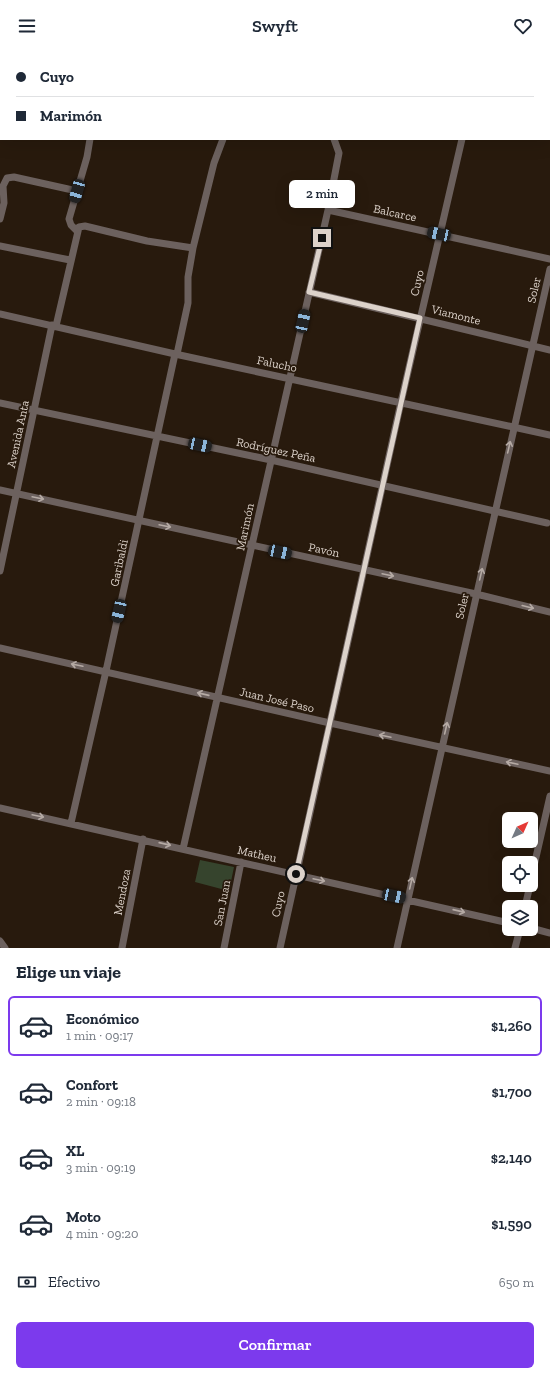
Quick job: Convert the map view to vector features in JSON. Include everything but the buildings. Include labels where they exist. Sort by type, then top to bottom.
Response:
[{"type":"street","points":[[90,140],[87,157],[69,222],[77,231],[79,227],[85,226],[148,241],[193,248]]},
{"type":"street","name":"Garibaldi","points":[[71,823],[188,303],[188,277],[193,248],[214,163],[223,140]]},
{"type":"street","name":"Marimón","points":[[184,849],[328,210],[339,153],[334,140]]},
{"type":"street","name":"Cuyo","points":[[280,948],[401,402],[462,140]]},
{"type":"street","points":[[0,218],[4,203],[3,186],[7,178],[14,177],[77,191]]},
{"type":"street","name":"Balcarce","points":[[328,210],[550,259]]},
{"type":"street","name":"Avenida Anta","points":[[0,571],[18,494],[34,411],[77,231]]},
{"type":"street","points":[[0,246],[70,260]]},
{"type":"street","name":"Soler","points":[[397,948],[550,269]]},
{"type":"street","name":"Viamonte","points":[[309,292],[550,350]]},
{"type":"street","name":"Falucho","points":[[0,314],[176,354],[550,435]]},
{"type":"street","name":"Rodríguez Peña","points":[[0,403],[271,460],[547,523]]},
{"type":"street","name":"Pavón","points":[[0,490],[476,594],[550,612]]},
{"type":"street","name":"Juan José Paso","points":[[0,648],[550,771]]},
{"type":"street","points":[[536,856],[550,796]]},
{"type":"street","name":"Matheu","points":[[0,808],[502,921]]},
{"type":"street","name":"Mendoza","points":[[122,948],[144,840]]},
{"type":"street","name":"San Juan","points":[[224,948],[242,862]]},
{"type":"street","points":[[538,930],[550,933]]},
{"type":"street","points":[[515,948],[518,936]]},
{"type":"street","points":[[0,942],[5,948]]},
{"type":"green space","points":[[200,860],[234,867],[229,891],[195,882]]},
{"type":"route","points":[[296,874],[420,318],[309,292],[322,238]]}]
